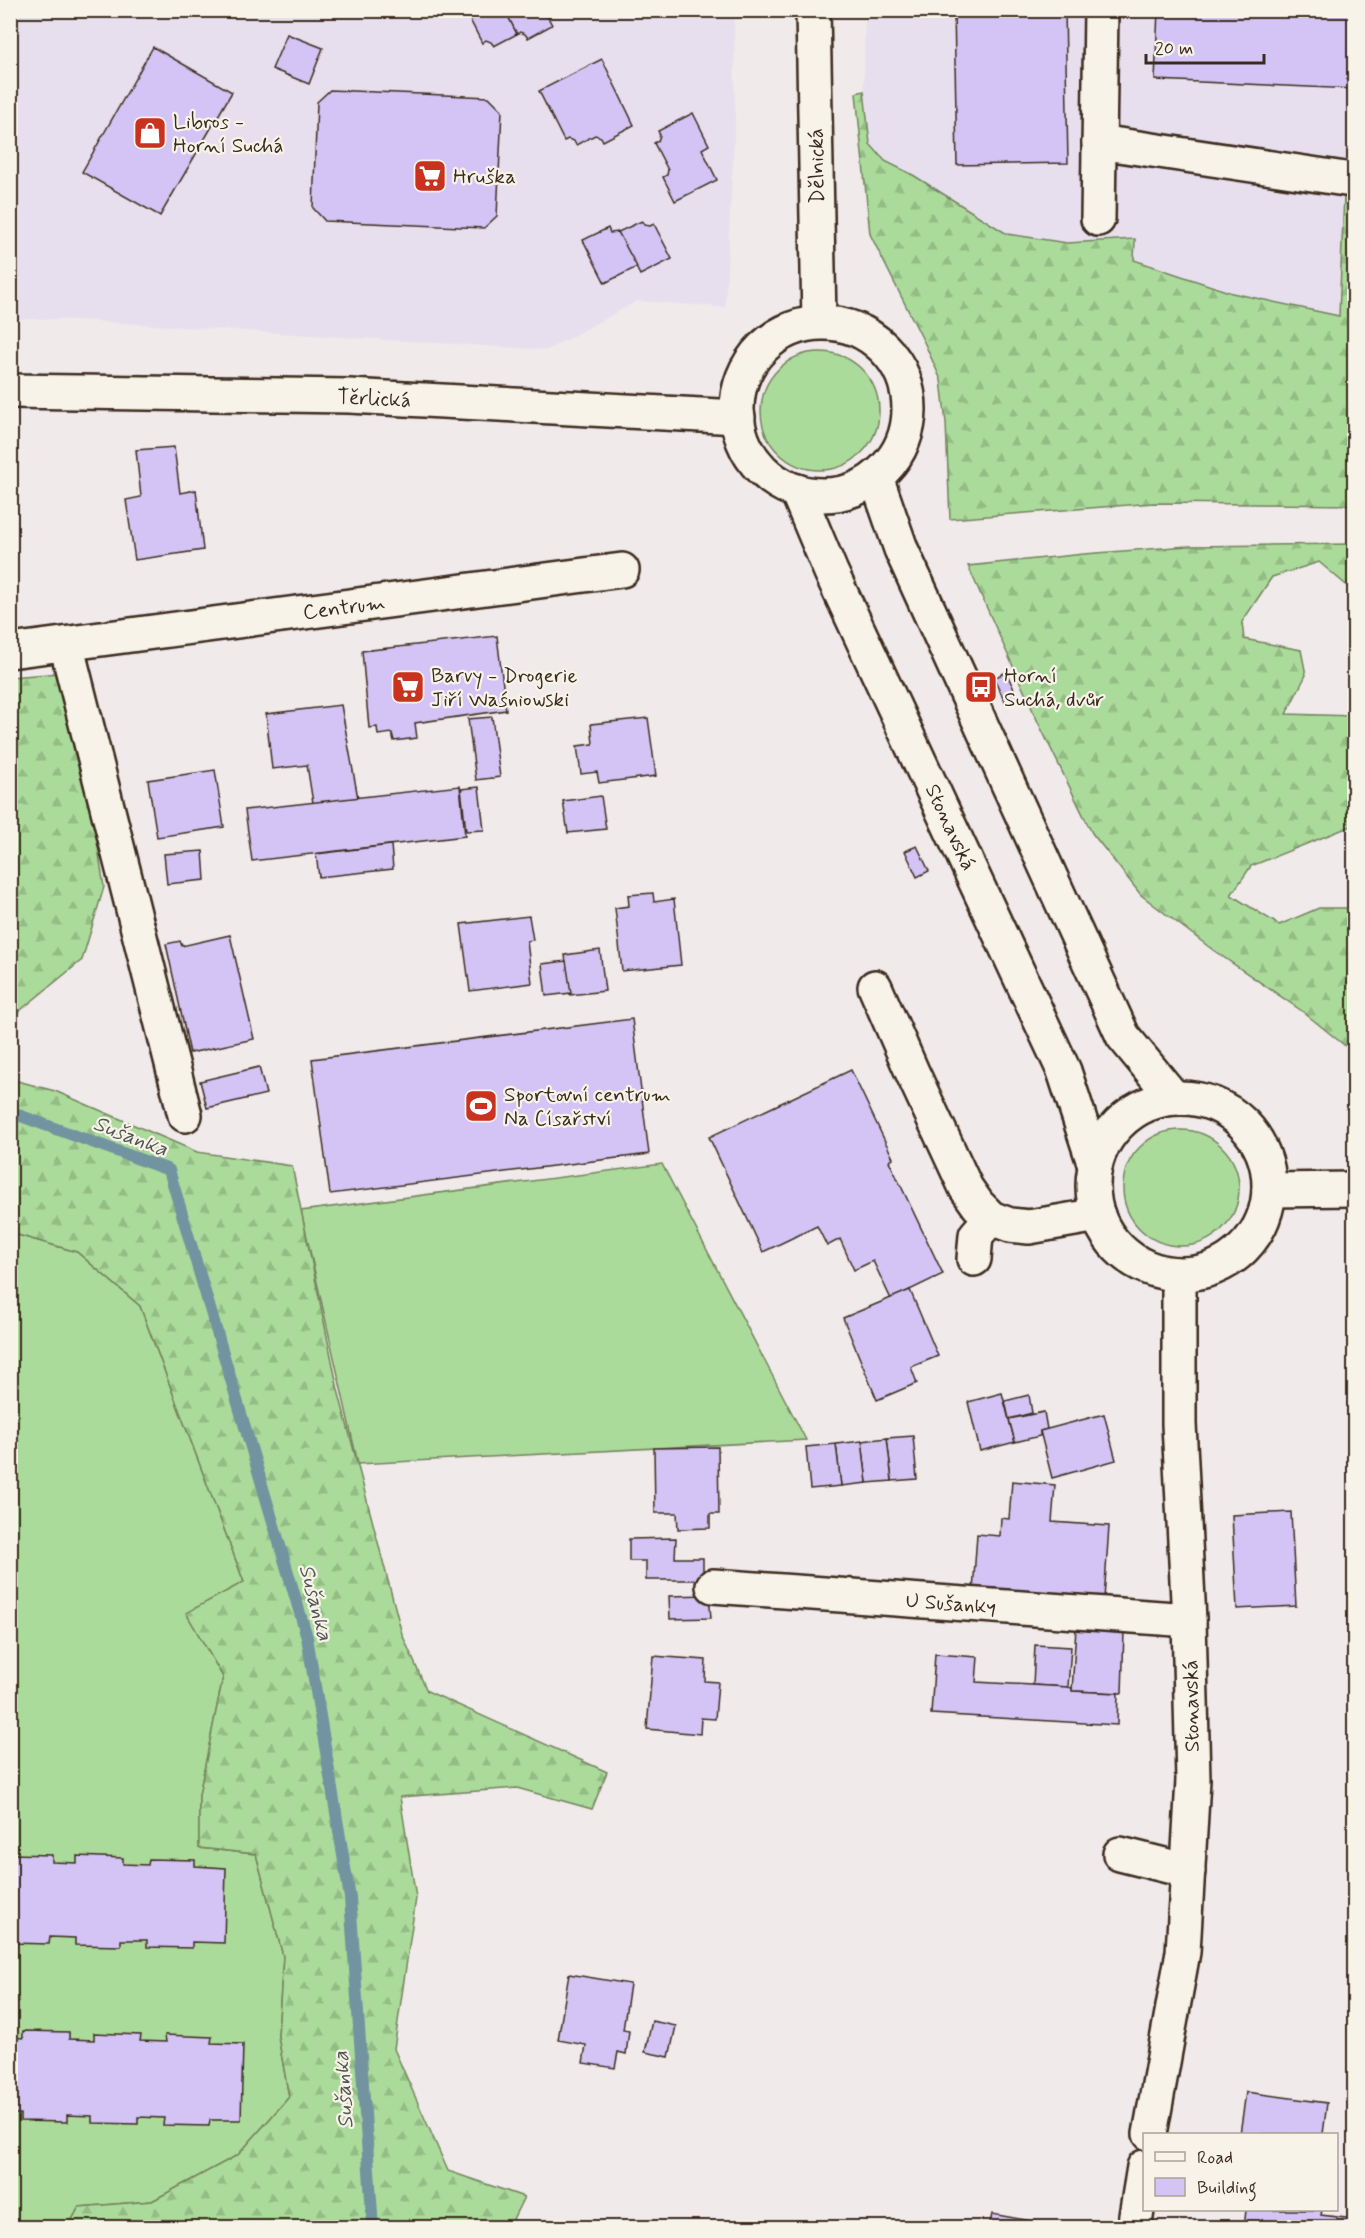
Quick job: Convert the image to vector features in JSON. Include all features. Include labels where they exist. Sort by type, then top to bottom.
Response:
[{"type":"main road","name":"Dělnická","points":[[813,10],[819,322]]},
{"type":"main road","points":[[1098,219],[1101,10]]},
{"type":"main road","points":[[1099,142],[1345,179]]},
{"type":"main road","points":[[819,322],[846,325],[871,337],[891,355],[904,379],[910,406],[906,433],[895,457],[876,477],[858,488],[838,494],[817,495],[778,482],[763,470],[751,454],[742,436],[738,417],[740,389],[750,363],[768,342],[792,328],[819,322]]},
{"type":"main road","name":"Těrlická","points":[[10,390],[349,396],[738,417]]},
{"type":"main road","points":[[876,477],[901,549],[1123,1036],[1174,1098]]},
{"type":"main road","name":"Stonavská","points":[[797,490],[831,572],[1064,1071],[1095,1166]]},
{"type":"main road","name":"Centrum","points":[[10,651],[622,570]]},
{"type":"main road","points":[[66,644],[185,1115]]},
{"type":"main road","points":[[875,987],[966,1188],[978,1205],[991,1218],[1010,1226],[1029,1227],[1098,1215]]},
{"type":"main road","name":"Stonavská","points":[[1174,1098],[1211,1103],[1242,1121],[1257,1140],[1267,1163],[1269,1191],[1264,1218],[1244,1248],[1229,1260],[1212,1269],[1179,1275],[1150,1269],[1131,1258],[1114,1243],[1098,1215],[1093,1190],[1095,1166],[1112,1132],[1125,1118],[1149,1105],[1174,1098]]},
{"type":"main road","points":[[1269,1191],[1354,1189]]},
{"type":"main road","points":[[974,1259],[976,1235],[991,1218]]},
{"type":"main road","name":"Stonavská","points":[[1150,2133],[1183,1952],[1193,1780],[1189,1620],[1179,1424],[1179,1275]]},
{"type":"main road","name":"U Sušanky","points":[[713,1586],[1189,1620]]},
{"type":"main road","points":[[1120,1854],[1188,1871]]},
{"type":"main road","points":[[1134,2228],[1143,2173]]},
{"type":"shaded area","points":[[10,11],[734,11],[735,120],[725,307],[637,301],[547,350],[60,319],[11,319]]},
{"type":"shaded area","points":[[865,11],[1354,11],[1354,171],[1345,179],[1339,316],[1232,293],[1134,260],[1135,239],[1067,243],[1007,234],[913,175],[885,161],[870,144],[864,91]]},
{"type":"green space","points":[[864,91],[870,144],[885,161],[913,175],[1007,234],[1067,243],[1135,239],[1134,260],[1232,293],[1339,316],[1345,171],[1354,171],[1354,505],[1154,503],[950,519],[946,423],[941,380],[870,234],[856,93]]},
{"type":"green space","points":[[820,352],[853,362],[869,378],[879,411],[869,444],[853,460],[820,470],[787,460],[771,444],[761,411],[771,378],[787,362]]},
{"type":"green space","points":[[1354,544],[1354,589],[1351,589],[1319,562],[1272,577],[1242,622],[1244,639],[1301,650],[1306,675],[1286,714],[1354,716],[1354,825],[1251,866],[1231,895],[1279,925],[1319,908],[1354,908],[1354,1053],[1302,1011],[1213,950],[1141,895],[1092,833],[1038,722],[968,566],[1188,546]]},
{"type":"green space","points":[[59,673],[91,803],[104,887],[82,960],[11,1018],[11,677]]},
{"type":"green space","points":[[10,1079],[55,1091],[197,1152],[292,1166],[338,1390],[402,1634],[427,1691],[607,1772],[592,1809],[517,1788],[400,1797],[416,1898],[394,2049],[448,2171],[524,2197],[509,2227],[452,2225],[450,2228],[68,2227],[79,2207],[152,2201],[238,2155],[289,2097],[278,2036],[283,1956],[256,1854],[199,1848],[199,1795],[223,1677],[186,1613],[244,1582],[140,1306],[77,1252],[11,1233]]},
{"type":"green space","points":[[1181,1130],[1203,1134],[1222,1147],[1235,1166],[1239,1188],[1235,1210],[1222,1229],[1203,1242],[1181,1246],[1159,1242],[1140,1229],[1127,1210],[1123,1188],[1127,1166],[1140,1147],[1159,1134]]},
{"type":"green space","points":[[662,1164],[806,1440],[358,1464],[301,1211]]},
{"type":"green space","points":[[10,1233],[77,1252],[140,1306],[244,1582],[187,1613],[223,1677],[199,1795],[199,1848],[256,1854],[283,1956],[278,2036],[289,2097],[238,2155],[152,2201],[79,2207],[68,2227],[11,2227]]},
{"type":"building","points":[[465,10],[505,10],[517,34],[494,46],[486,40],[482,43]]},
{"type":"building","points":[[505,10],[544,10],[552,25],[528,38],[520,32],[517,34]]},
{"type":"building","points":[[954,10],[1065,10],[1068,163],[957,165]]},
{"type":"building","points":[[1158,10],[1354,10],[1354,89],[1155,80]]},
{"type":"building","points":[[287,34],[323,48],[309,84],[272,69]]},
{"type":"building","points":[[153,47],[232,92],[160,216],[82,172]]},
{"type":"building","points":[[602,59],[634,125],[603,141],[601,137],[595,135],[576,145],[574,141],[568,139],[564,141],[539,91]]},
{"type":"building","points":[[330,90],[489,97],[502,110],[497,216],[484,228],[325,221],[313,208],[317,102]]},
{"type":"building","points":[[693,113],[709,145],[702,149],[717,180],[675,201],[663,177],[667,175],[668,170],[654,143],[658,141],[660,135],[658,131]]},
{"type":"building","points":[[642,221],[644,225],[654,224],[672,259],[640,275],[618,232]]},
{"type":"building","points":[[608,228],[610,233],[618,232],[637,267],[605,283],[583,240]]},
{"type":"building","points":[[174,447],[180,493],[196,490],[203,550],[135,560],[126,500],[141,497],[136,450]]},
{"type":"building","points":[[497,636],[506,710],[415,723],[417,738],[394,741],[392,733],[378,735],[377,727],[369,728],[362,651]]},
{"type":"building","points":[[1006,672],[1018,698],[1006,704],[994,678]]},
{"type":"building","points":[[341,705],[358,798],[313,803],[307,765],[272,769],[266,714]]},
{"type":"building","points":[[492,717],[500,777],[476,780],[468,719]]},
{"type":"building","points":[[648,718],[656,776],[599,783],[597,772],[581,774],[577,746],[593,744],[591,724]]},
{"type":"building","points":[[215,770],[224,827],[157,837],[148,780]]},
{"type":"building","points":[[460,786],[465,836],[252,861],[245,810]]},
{"type":"building","points":[[479,787],[484,830],[466,831],[461,789]]},
{"type":"building","points":[[601,796],[606,829],[568,833],[563,801]]},
{"type":"building","points":[[391,845],[393,869],[319,877],[316,854]]},
{"type":"building","points":[[917,846],[929,871],[917,877],[905,851]]},
{"type":"building","points":[[203,851],[205,880],[167,884],[164,854]]},
{"type":"building","points":[[653,893],[654,902],[674,899],[681,965],[622,971],[615,908],[629,906],[628,895]]},
{"type":"building","points":[[529,916],[533,940],[527,941],[532,983],[470,991],[461,924]]},
{"type":"building","points":[[230,935],[254,1039],[190,1053],[166,944],[180,941],[182,946]]},
{"type":"building","points":[[600,950],[605,991],[570,995],[565,955]]},
{"type":"building","points":[[566,961],[571,993],[546,996],[542,964]]},
{"type":"building","name":"Sportovní centrum Na Císařství","points":[[632,1019],[649,1154],[330,1194],[312,1059]]},
{"type":"building","points":[[259,1067],[266,1094],[207,1108],[200,1081]]},
{"type":"building","points":[[851,1070],[893,1158],[889,1161],[943,1274],[891,1299],[873,1261],[854,1270],[840,1239],[827,1246],[817,1226],[763,1252],[709,1137]]},
{"type":"building","points":[[910,1290],[938,1356],[911,1367],[917,1383],[877,1400],[843,1318]]},
{"type":"building","points":[[1002,1393],[1015,1442],[980,1451],[968,1402]]},
{"type":"building","points":[[1029,1395],[1032,1413],[1009,1419],[1005,1401]]},
{"type":"building","points":[[1044,1412],[1047,1429],[1040,1431],[1040,1436],[1015,1442],[1009,1419]]},
{"type":"building","points":[[1104,1414],[1116,1460],[1052,1478],[1040,1431]]},
{"type":"building","points":[[913,1436],[917,1479],[892,1481],[887,1438]]},
{"type":"building","points":[[887,1438],[892,1481],[867,1483],[862,1441]]},
{"type":"building","points":[[862,1441],[867,1483],[841,1486],[836,1444]]},
{"type":"building","points":[[836,1444],[841,1486],[810,1489],[806,1447]]},
{"type":"building","points":[[718,1447],[719,1514],[710,1514],[710,1528],[678,1529],[677,1513],[655,1513],[654,1448]]},
{"type":"building","points":[[1012,1481],[1055,1485],[1052,1522],[1109,1526],[1104,1599],[973,1591],[977,1534],[1000,1536],[1001,1518],[1009,1519]]},
{"type":"building","points":[[1291,1512],[1296,1606],[1237,1609],[1232,1515]]},
{"type":"building","points":[[676,1538],[675,1558],[703,1558],[703,1580],[646,1580],[646,1561],[629,1561],[629,1539]]},
{"type":"building","points":[[709,1595],[711,1618],[670,1619],[669,1596]]},
{"type":"building","points":[[1076,1628],[1124,1631],[1122,1693],[1072,1691]]},
{"type":"building","points":[[1035,1645],[1071,1647],[1068,1687],[1033,1685]]},
{"type":"building","points":[[935,1654],[978,1657],[976,1682],[1068,1687],[1072,1688],[1072,1691],[1118,1693],[1117,1725],[931,1714]]},
{"type":"building","points":[[653,1656],[706,1660],[705,1681],[718,1682],[715,1719],[701,1718],[700,1734],[647,1729]]},
{"type":"building","points":[[10,1854],[52,1855],[52,1862],[77,1863],[77,1856],[123,1858],[123,1864],[148,1865],[149,1859],[195,1860],[195,1866],[226,1868],[224,1943],[192,1942],[192,1948],[147,1947],[147,1940],[121,1940],[121,1946],[75,1945],[75,1938],[50,1937],[49,1944],[10,1943]]},
{"type":"building","points":[[569,1974],[630,1984],[623,2030],[629,2031],[626,2054],[618,2052],[615,2068],[583,2063],[586,2045],[558,2040]]},
{"type":"building","points":[[652,2021],[676,2026],[669,2057],[645,2052]]},
{"type":"building","points":[[23,2031],[69,2032],[69,2039],[94,2040],[94,2033],[141,2035],[140,2041],[166,2042],[165,2035],[212,2037],[211,2043],[243,2044],[241,2120],[210,2120],[209,2126],[163,2125],[164,2118],[138,2117],[138,2124],[92,2123],[92,2116],[67,2115],[67,2122],[20,2121],[20,2114],[10,2114],[10,2037],[23,2038]]},
{"type":"building","points":[[1246,2092],[1327,2103],[1323,2133],[1240,2133]]},
{"type":"building","points":[[1246,2211],[1322,2211],[1321,2215],[1354,2219],[1354,2228],[1244,2228]]},
{"type":"building","points":[[992,2214],[1048,2224],[1047,2228],[989,2228]]},
{"type":"waterway","name":"Sušanka","points":[[10,1112],[169,1170],[307,1637],[350,1898],[373,2228]]},
{"type":"place","name":"Libros - Horní Suchá","points":[[150,133]]},
{"type":"place","name":"Hruška","points":[[430,176]]},
{"type":"place","name":"Barvy - Drogerie Jiří Waśniowski","points":[[408,687]]},
{"type":"place","name":"Horní Suchá, dvůr","points":[[981,687]]},
{"type":"place","name":"Sportovní centrum Na Císařství","points":[[481,1106]]}]
